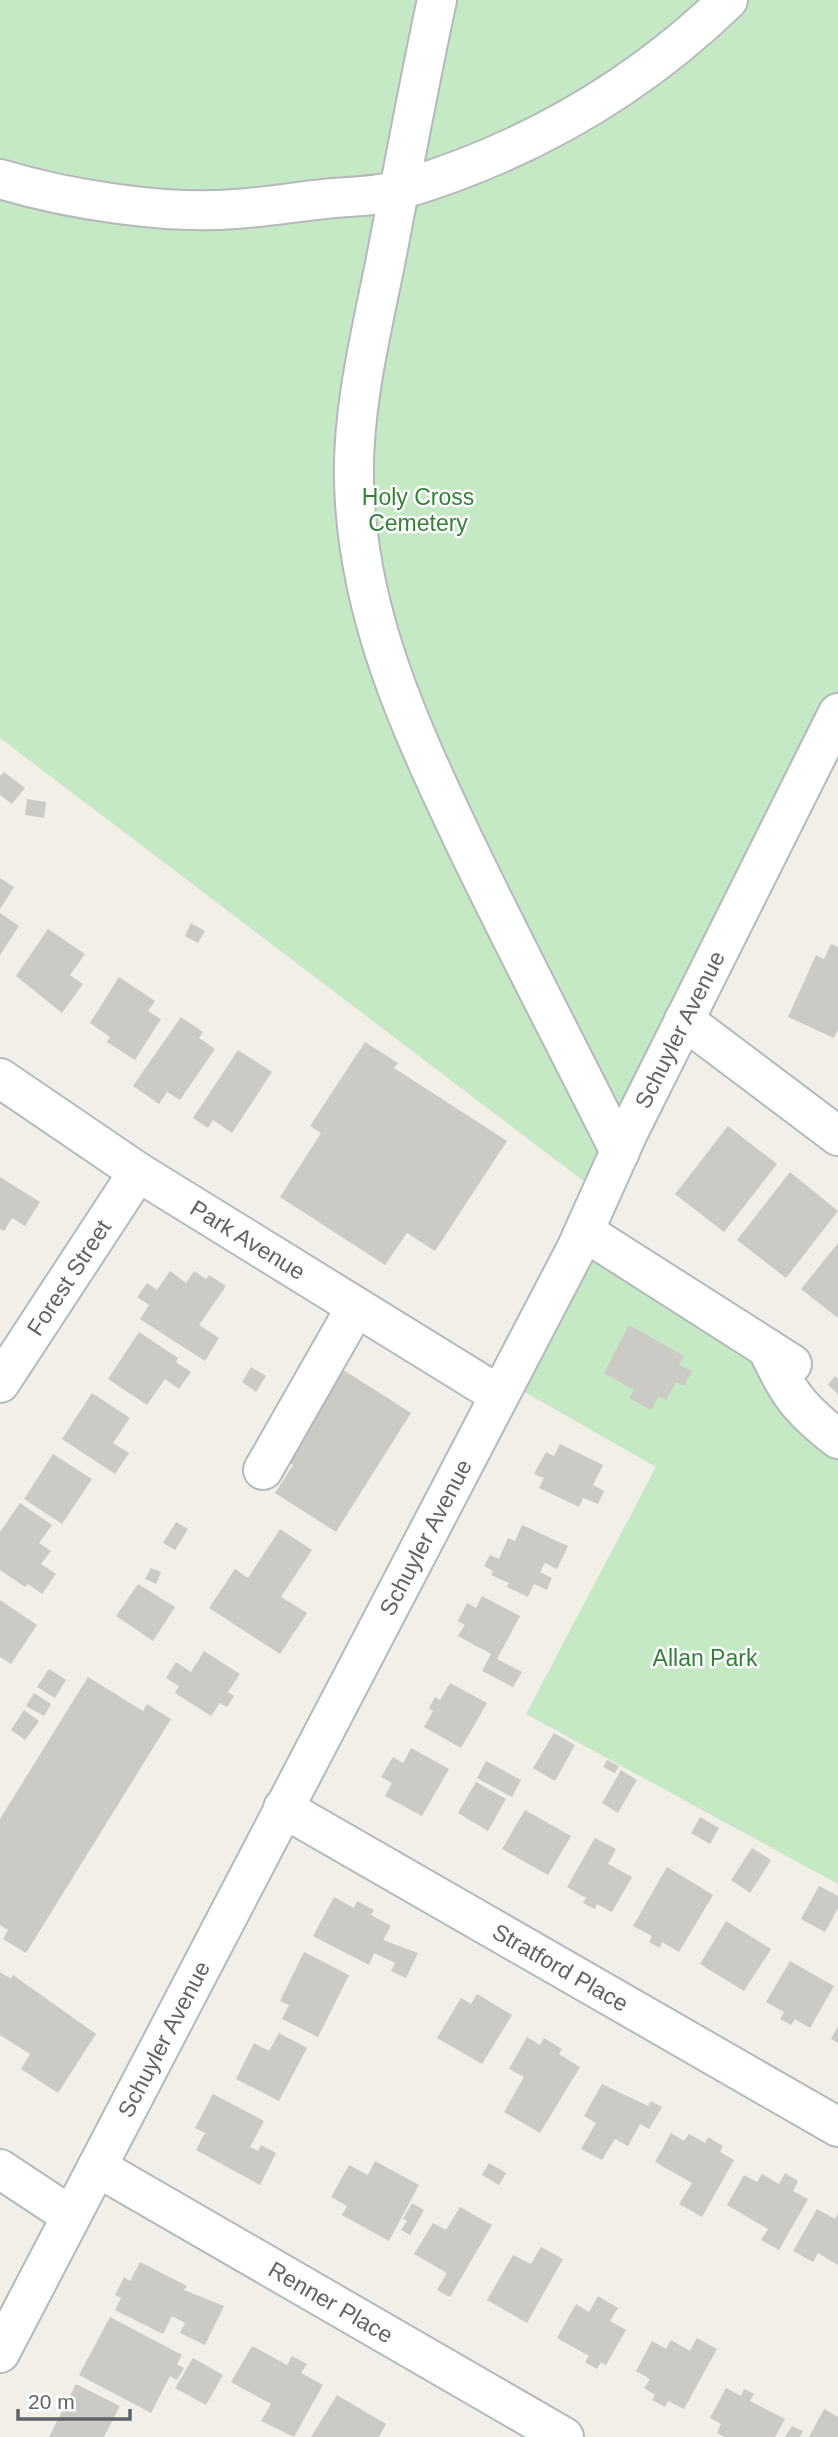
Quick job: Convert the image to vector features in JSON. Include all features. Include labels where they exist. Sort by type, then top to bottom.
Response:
[{"type":"street","points":[[437,0],[360,400],[354,480],[370,603],[391,677],[420,748],[494,904],[620,1152]]},
{"type":"street","points":[[0,178],[89,198],[163,207],[232,210],[400,190],[474,165],[607,99],[668,55],[729,0]]},
{"type":"street","name":"Schuyler Avenue","points":[[0,2353],[585,1232],[620,1152],[684,1020],[838,713]]},
{"type":"street","points":[[684,1020],[838,1136]]},
{"type":"street","name":"Park Avenue","points":[[0,1078],[138,1172],[499,1395]]},
{"type":"street","name":"Forest Street","points":[[0,1382],[138,1172]]},
{"type":"street","points":[[585,1232],[780,1356],[787,1391],[799,1408],[838,1439]]},
{"type":"street","points":[[263,1470],[356,1307]]},
{"type":"street","name":"Stratford Place","points":[[283,1808],[838,2127]]},
{"type":"street","name":"Renner Place","points":[[97,2167],[564,2437]]},
{"type":"street","points":[[0,2169],[71,2216]]},
{"type":"green space","name":"Holy Cross Cemetery","points":[[0,0],[838,0],[838,713],[602,1195],[0,738]]},
{"type":"green space","name":"Allan Park","points":[[576,1249],[814,1397],[838,1416],[838,1884],[526,1714],[656,1467],[507,1382]]},
{"type":"building","points":[[4,772],[25,788],[12,804],[0,795],[0,776]]},
{"type":"building","points":[[27,799],[46,802],[44,818],[25,815]]},
{"type":"building","points":[[0,878],[14,887],[0,909]]},
{"type":"building","points":[[0,913],[19,926],[0,955]]},
{"type":"building","points":[[191,923],[205,931],[198,943],[185,936]]},
{"type":"building","points":[[48,929],[85,954],[70,975],[83,984],[62,1013],[16,976]]},
{"type":"building","points":[[831,944],[838,947],[838,1029],[834,1038],[788,1017],[816,955],[824,959]]},
{"type":"building","points":[[119,977],[155,1001],[148,1011],[161,1019],[135,1060],[107,1042],[110,1037],[90,1023]]},
{"type":"building","points":[[181,1017],[203,1032],[199,1038],[215,1049],[180,1100],[167,1092],[159,1104],[133,1086]]},
{"type":"building","points":[[365,1042],[398,1063],[394,1068],[507,1141],[435,1251],[407,1233],[385,1265],[280,1197],[321,1133],[310,1126]]},
{"type":"building","points":[[238,1050],[272,1072],[232,1133],[213,1120],[208,1128],[193,1118]]},
{"type":"building","points":[[728,1126],[777,1164],[724,1232],[675,1194]]},
{"type":"building","points":[[790,1172],[838,1211],[786,1278],[737,1240]]},
{"type":"building","points":[[0,1177],[40,1202],[25,1226],[12,1218],[4,1231],[0,1229]]},
{"type":"building","points":[[838,1243],[838,1318],[801,1289]]},
{"type":"building","points":[[170,1271],[186,1283],[194,1271],[206,1279],[209,1275],[226,1286],[199,1325],[219,1338],[205,1361],[140,1319],[149,1305],[137,1297],[147,1283],[157,1290]]},
{"type":"building","points":[[629,1325],[684,1356],[679,1365],[692,1371],[684,1386],[676,1382],[666,1400],[659,1396],[651,1410],[629,1398],[634,1390],[604,1373]]},
{"type":"building","points":[[139,1332],[178,1358],[176,1362],[191,1372],[179,1389],[165,1379],[147,1405],[108,1379]]},
{"type":"building","points":[[251,1367],[266,1376],[256,1392],[242,1382]]},
{"type":"building","points":[[342,1369],[411,1413],[336,1532],[275,1493],[293,1465],[290,1463],[323,1406],[320,1404]]},
{"type":"building","points":[[835,1376],[838,1379],[838,1394],[828,1385]]},
{"type":"building","points":[[92,1393],[130,1418],[113,1443],[129,1453],[115,1474],[62,1439]]},
{"type":"building","points":[[560,1444],[603,1465],[593,1485],[604,1491],[598,1504],[583,1498],[579,1507],[539,1488],[544,1478],[534,1474],[546,1452],[554,1456]]},
{"type":"building","points":[[53,1454],[92,1479],[62,1524],[24,1499]]},
{"type":"building","points":[[20,1503],[52,1525],[39,1543],[51,1551],[41,1564],[56,1574],[42,1594],[28,1584],[25,1587],[0,1570],[0,1532]]},
{"type":"building","points":[[176,1522],[188,1529],[175,1550],[163,1543]]},
{"type":"building","points":[[522,1525],[568,1546],[557,1569],[545,1563],[540,1572],[552,1578],[547,1590],[534,1584],[528,1597],[507,1587],[509,1583],[491,1575],[493,1571],[484,1566],[490,1555],[499,1559],[508,1538],[515,1541]]},
{"type":"building","points":[[280,1529],[312,1550],[281,1597],[307,1613],[280,1654],[209,1608],[235,1569],[248,1578]]},
{"type":"building","points":[[151,1568],[161,1572],[156,1584],[145,1579]]},
{"type":"building","points":[[138,1584],[175,1607],[153,1641],[116,1616]]},
{"type":"building","points":[[482,1596],[520,1616],[497,1659],[522,1672],[513,1687],[482,1671],[491,1654],[458,1636],[465,1625],[458,1621],[467,1603],[476,1608]]},
{"type":"building","points":[[0,1600],[37,1625],[11,1664],[0,1657]]},
{"type":"building","points":[[204,1651],[240,1674],[228,1692],[234,1696],[227,1707],[220,1703],[211,1716],[175,1693],[179,1686],[166,1678],[176,1662],[191,1672]]},
{"type":"building","points":[[49,1669],[66,1680],[55,1698],[37,1687]]},
{"type":"building","points":[[88,1677],[143,1711],[147,1704],[171,1719],[26,1953],[3,1939],[8,1930],[0,1925],[0,1819]]},
{"type":"building","points":[[450,1683],[487,1703],[461,1748],[424,1727],[433,1711],[429,1708],[435,1697],[440,1700]]},
{"type":"building","points":[[34,1693],[51,1704],[44,1716],[26,1706]]},
{"type":"building","points":[[24,1710],[39,1721],[25,1740],[11,1730]]},
{"type":"building","points":[[554,1733],[575,1745],[555,1781],[533,1768]]},
{"type":"building","points":[[411,1748],[449,1769],[422,1816],[385,1796],[392,1783],[381,1777],[393,1757],[403,1763]]},
{"type":"building","points":[[607,1760],[619,1766],[615,1773],[603,1767]]},
{"type":"building","points":[[486,1761],[521,1780],[512,1797],[477,1778]]},
{"type":"building","points":[[621,1770],[637,1780],[618,1813],[602,1803]]},
{"type":"building","points":[[476,1782],[506,1799],[488,1831],[458,1813]]},
{"type":"building","points":[[525,1810],[571,1836],[548,1875],[502,1849]]},
{"type":"building","points":[[700,1817],[719,1828],[710,1844],[691,1833]]},
{"type":"building","points":[[595,1838],[616,1849],[608,1864],[632,1877],[612,1912],[597,1904],[595,1909],[583,1903],[586,1898],[567,1887]]},
{"type":"building","points":[[752,1848],[771,1860],[750,1893],[731,1880]]},
{"type":"building","points":[[667,1867],[713,1895],[679,1952],[662,1942],[660,1948],[649,1942],[652,1936],[633,1926]]},
{"type":"building","points":[[819,1886],[838,1896],[838,1908],[825,1932],[801,1919]]},
{"type":"building","points":[[334,1897],[354,1908],[357,1901],[374,1910],[371,1915],[391,1926],[383,1940],[418,1953],[406,1978],[391,1971],[395,1963],[374,1953],[369,1965],[313,1936]]},
{"type":"building","points":[[726,1921],[771,1949],[744,1991],[700,1964]]},
{"type":"building","points":[[304,1952],[349,1975],[318,2037],[282,2019],[289,2005],[280,2001]]},
{"type":"building","points":[[790,1961],[834,1986],[810,2028],[795,2019],[791,2025],[780,2019],[784,2012],[766,2002]]},
{"type":"building","points":[[0,1972],[11,1979],[13,1975],[96,2034],[58,2093],[21,2069],[30,2054],[0,2035]]},
{"type":"building","points":[[477,1994],[512,2015],[482,2064],[437,2038],[461,1998],[471,2004]]},
{"type":"building","points":[[838,2026],[838,2043],[831,2039]]},
{"type":"building","points":[[279,2033],[307,2048],[279,2101],[236,2079],[254,2043],[269,2051]]},
{"type":"building","points":[[527,2037],[540,2045],[544,2038],[562,2049],[559,2054],[580,2067],[540,2133],[504,2112],[524,2077],[509,2069]]},
{"type":"building","points":[[602,2084],[648,2106],[651,2101],[662,2107],[649,2129],[640,2124],[628,2146],[615,2139],[602,2160],[581,2149],[596,2123],[584,2116]]},
{"type":"building","points":[[213,2094],[264,2121],[250,2147],[258,2151],[261,2145],[276,2153],[260,2185],[196,2150],[205,2133],[195,2128]]},
{"type":"building","points":[[671,2133],[684,2141],[689,2134],[705,2143],[708,2137],[723,2146],[720,2152],[734,2160],[702,2217],[679,2204],[692,2183],[655,2162]]},
{"type":"building","points":[[375,2161],[419,2185],[389,2241],[342,2215],[347,2206],[331,2197],[349,2165],[368,2175]]},
{"type":"building","points":[[489,2163],[506,2173],[499,2185],[482,2175]]},
{"type":"building","points":[[785,2173],[798,2181],[793,2191],[808,2199],[779,2250],[761,2240],[768,2229],[727,2205],[744,2175],[757,2182],[762,2174],[779,2184]]},
{"type":"building","points":[[412,2203],[424,2210],[410,2235],[401,2230],[407,2221],[403,2219]]},
{"type":"building","points":[[460,2207],[492,2225],[450,2297],[437,2290],[447,2273],[414,2254],[433,2223],[446,2230]]},
{"type":"building","points":[[817,2209],[835,2219],[838,2213],[838,2265],[818,2253],[813,2262],[793,2251]]},
{"type":"building","points":[[541,2247],[563,2259],[527,2323],[487,2300],[513,2255],[531,2264]]},
{"type":"building","points":[[140,2262],[187,2286],[184,2290],[224,2306],[205,2345],[180,2333],[185,2323],[172,2316],[163,2334],[115,2310],[121,2298],[115,2295],[124,2277],[130,2281]]},
{"type":"building","points":[[598,2296],[618,2308],[610,2321],[626,2330],[606,2365],[601,2362],[597,2369],[585,2362],[589,2356],[557,2338],[576,2304],[589,2312]]},
{"type":"building","points":[[110,2317],[182,2355],[177,2364],[184,2368],[177,2380],[170,2376],[151,2413],[79,2375]]},
{"type":"building","points":[[697,2338],[717,2349],[684,2409],[668,2401],[665,2407],[652,2400],[655,2395],[644,2388],[650,2379],[636,2371],[652,2341],[666,2349],[671,2340],[690,2351]]},
{"type":"building","points":[[252,2346],[287,2365],[292,2356],[307,2364],[301,2373],[323,2385],[294,2437],[261,2421],[271,2404],[231,2382]]},
{"type":"building","points":[[193,2358],[223,2375],[206,2405],[175,2388]]},
{"type":"building","points":[[76,2384],[120,2406],[104,2437],[49,2437]]},
{"type":"building","points":[[726,2388],[741,2396],[744,2389],[754,2394],[750,2401],[785,2419],[775,2437],[724,2437],[717,2433],[721,2424],[710,2418]]},
{"type":"building","points":[[337,2395],[386,2424],[379,2437],[311,2437]]},
{"type":"building","points":[[824,2409],[838,2417],[838,2437],[809,2437]]},
{"type":"building","points":[[792,2426],[803,2431],[800,2437],[785,2437]]}]
